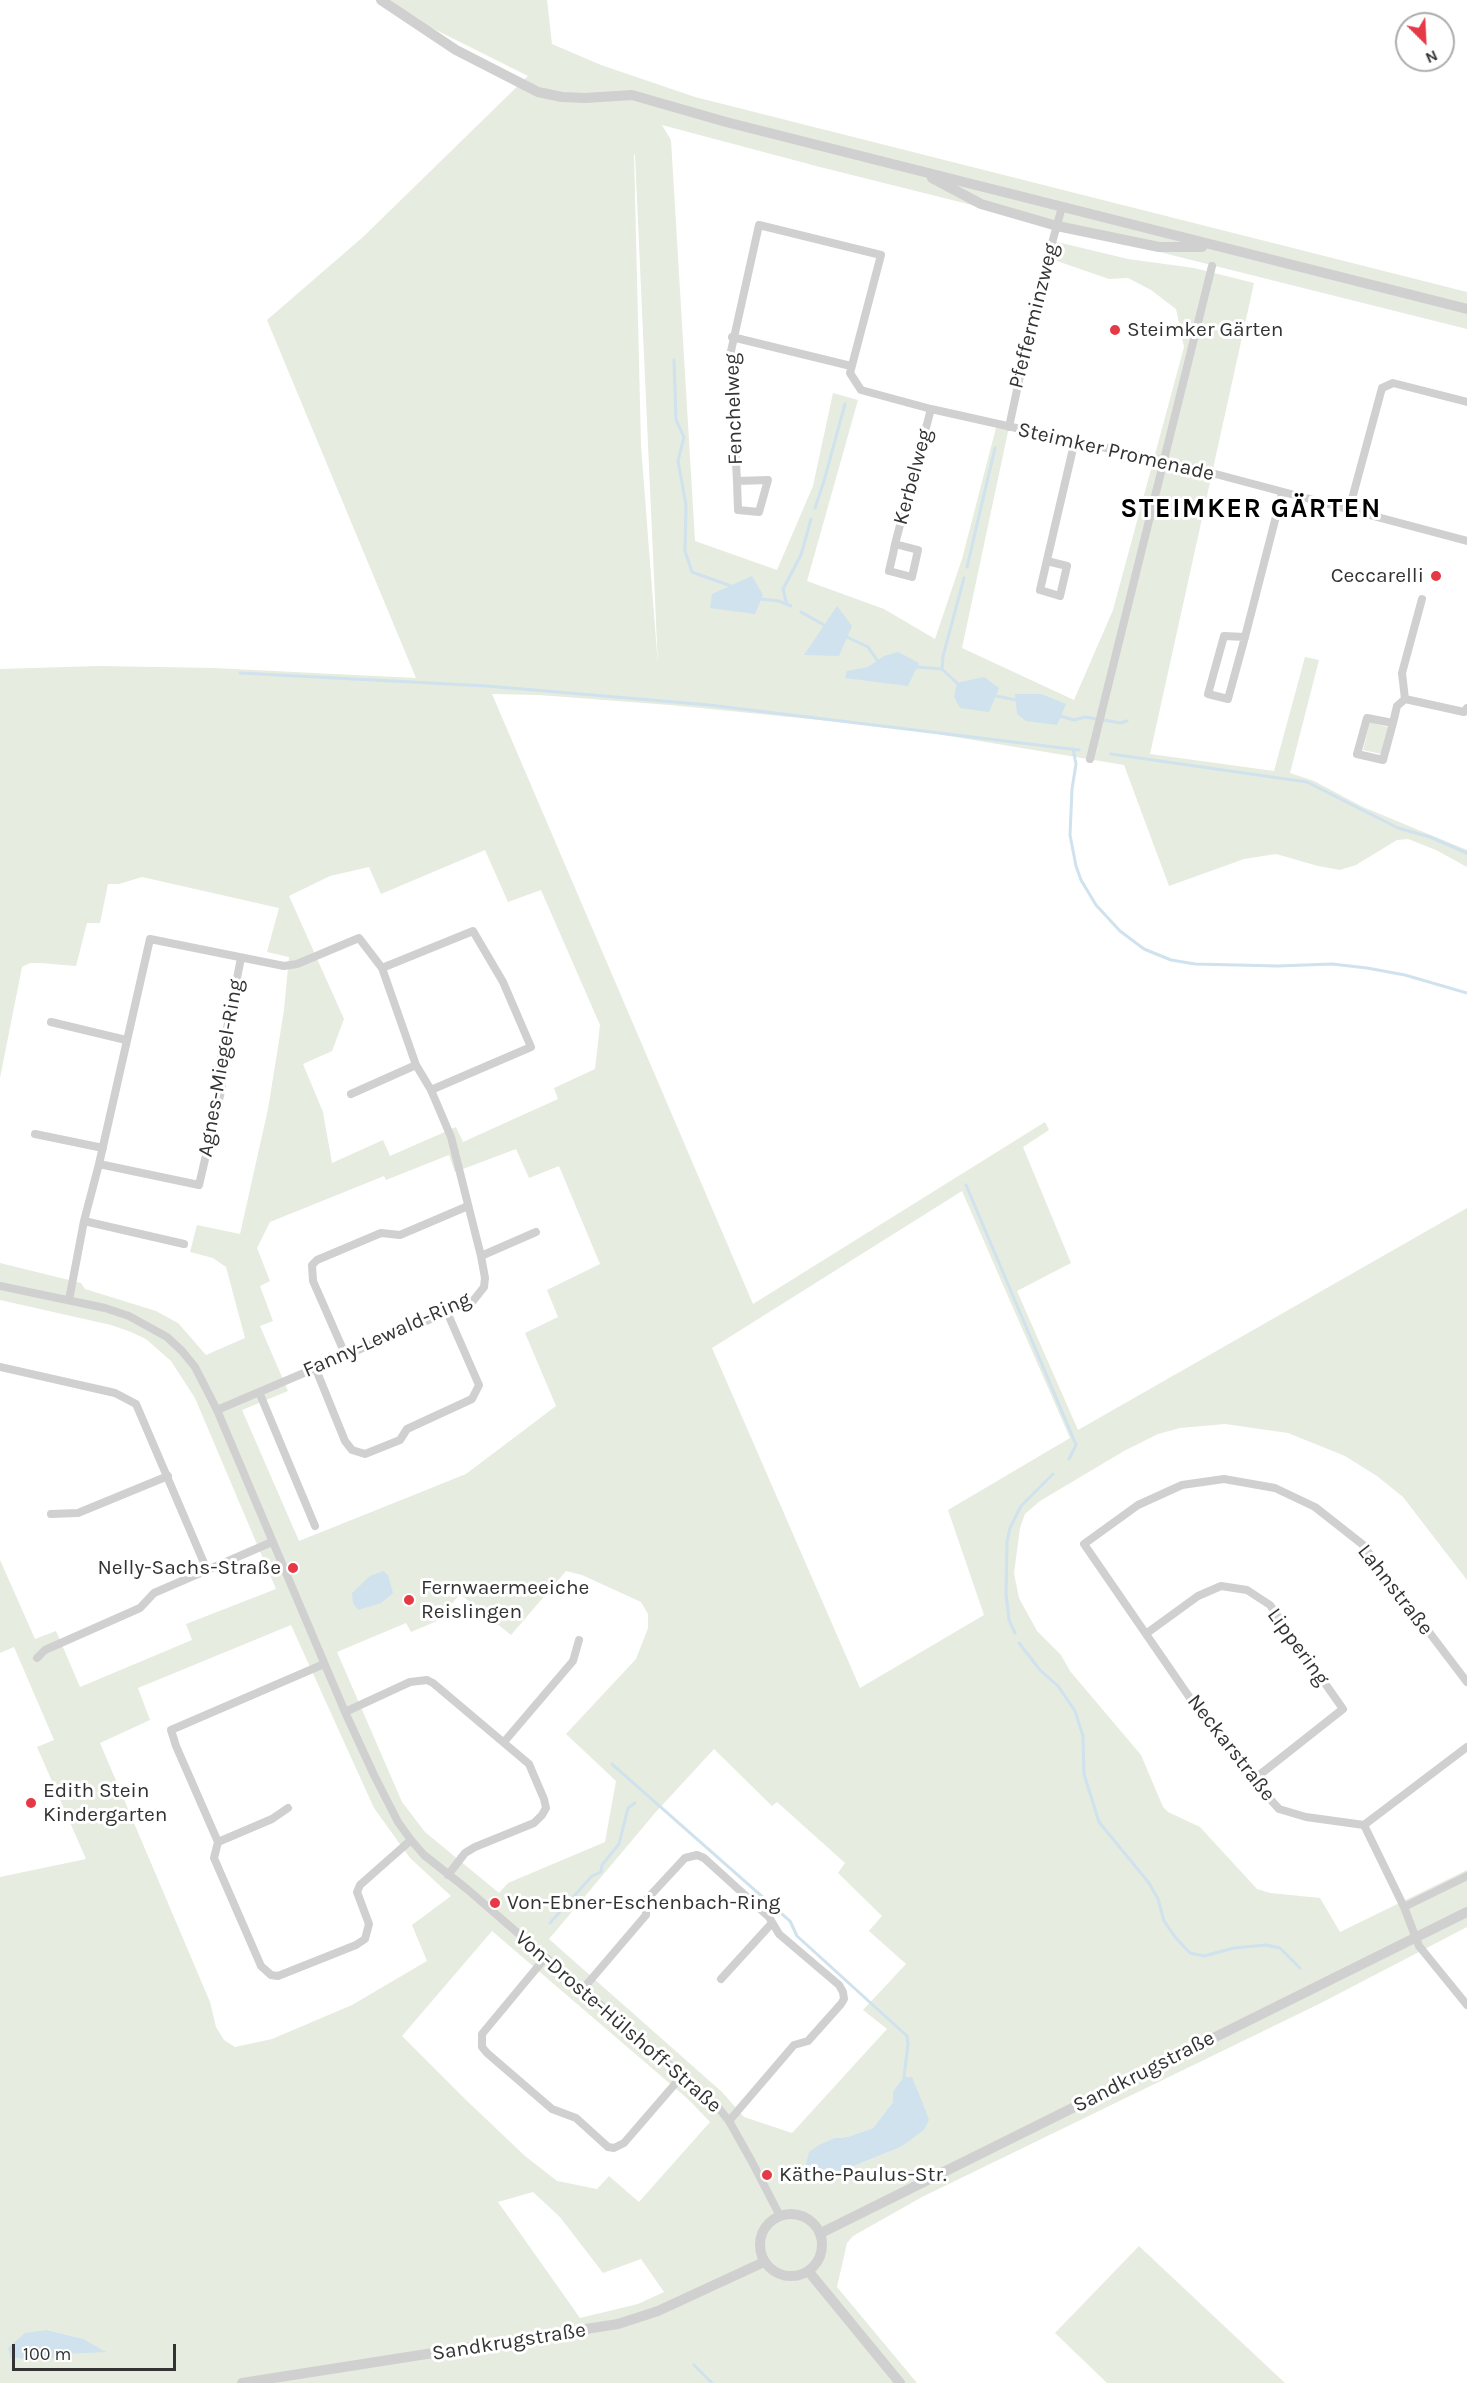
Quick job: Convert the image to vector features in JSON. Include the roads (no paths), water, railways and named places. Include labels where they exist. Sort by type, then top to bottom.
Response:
[{"type":"street","points":[[381,0],[456,50],[538,92],[562,97],[585,98],[632,95],[726,122],[1467,309]]},
{"type":"street","points":[[901,165],[930,177],[981,204],[1057,226],[1148,245],[1202,248],[1246,254]]},
{"type":"street","name":"Pfefferminzweg","points":[[1009,426],[1037,297],[1062,207]]},
{"type":"street","name":"Fenchelweg","points":[[737,481],[768,480],[759,512],[738,510],[730,351],[759,225],[881,255],[851,366]]},
{"type":"street","points":[[1090,759],[1212,266]]},
{"type":"street","points":[[1440,302],[1467,314]]},
{"type":"street","points":[[732,337],[851,366]]},
{"type":"street","name":"Steimker Promenade","points":[[851,366],[850,373],[861,390],[931,409],[1164,461],[1467,541]]},
{"type":"street","points":[[1349,510],[1382,388],[1393,383],[1467,402]]},
{"type":"street","name":"Kerbelweg","points":[[896,544],[931,409]]},
{"type":"street","points":[[1047,561],[1074,440]]},
{"type":"street","points":[[1245,637],[1224,636],[1208,694],[1228,699],[1245,637],[1282,493]]},
{"type":"street","points":[[1405,699],[1402,673],[1422,599]]},
{"type":"street","points":[[1405,699],[1466,710]]},
{"type":"street","points":[[1393,723],[1367,718],[1357,754],[1383,760],[1393,723],[1397,706],[1405,699]]},
{"type":"street","points":[[382,968],[473,931],[503,982],[531,1047],[431,1089]]},
{"type":"street","name":"Fanny-Lewald-Ring","points":[[69,1300],[84,1221],[103,1148],[150,939],[292,966],[359,938],[382,968],[416,1065],[431,1089],[451,1137],[485,1278],[480,1294],[473,1301],[217,1410]]},
{"type":"street","name":"Agnes-Miegel-Ring","points":[[99,1164],[198,1185],[222,1087],[219,1068],[242,958]]},
{"type":"street","points":[[51,1022],[126,1040]]},
{"type":"street","points":[[351,1094],[416,1065]]},
{"type":"street","points":[[35,1134],[103,1148]]},
{"type":"street","points":[[345,1354],[313,1281],[312,1265],[317,1260],[381,1233],[400,1235],[468,1206]]},
{"type":"street","points":[[84,1221],[184,1244]]},
{"type":"street","points":[[481,1256],[536,1232]]},
{"type":"street","name":"Von-Droste-Hülshoff-Straße","points":[[0,1286],[69,1300],[129,1316],[167,1337],[195,1367],[217,1410],[345,1712],[398,1822],[411,1840],[448,1875],[482,1902],[681,2077],[704,2094],[729,2121],[780,2216]]},
{"type":"street","points":[[315,1367],[345,1441],[352,1450],[364,1455],[391,1444],[400,1440],[407,1429],[472,1399],[479,1385],[447,1312]]},
{"type":"street","points":[[0,1367],[115,1393],[136,1404],[142,1413],[207,1570]]},
{"type":"street","points":[[258,1392],[315,1526]]},
{"type":"street","points":[[51,1514],[78,1513],[168,1476]]},
{"type":"street","name":"Lahnstraße","points":[[1084,1544],[1138,1505],[1182,1485],[1224,1479],[1275,1488],[1316,1507],[1362,1544],[1467,1682]]},
{"type":"street","points":[[37,1658],[45,1650],[140,1608],[154,1593],[272,1542]]},
{"type":"street","name":"Neckarstraße","points":[[1084,1544],[1199,1711],[1252,1780],[1279,1809],[1306,1817],[1364,1825]]},
{"type":"street","name":"Lippering","points":[[1147,1633],[1198,1596],[1221,1586],[1248,1590],[1270,1605],[1343,1709],[1252,1780]]},
{"type":"street","points":[[504,1742],[573,1661],[579,1640]]},
{"type":"street","points":[[324,1664],[171,1730],[218,1842],[214,1858],[261,1965],[271,1975],[278,1976],[356,1945],[365,1939],[369,1924],[357,1892],[360,1885],[411,1840]]},
{"type":"street","points":[[345,1712],[411,1682],[427,1680],[529,1764],[546,1808],[534,1823],[475,1846],[465,1853],[448,1875]]},
{"type":"street","points":[[1466,2004],[1419,1946],[1404,1907],[1364,1825],[1467,1747]]},
{"type":"street","points":[[218,1842],[272,1819],[288,1808]]},
{"type":"street","points":[[582,1990],[646,1915],[646,1900],[685,1858],[692,1855],[704,1858],[769,1917],[779,1934],[839,1985],[844,1999],[808,2041],[794,2045],[729,2121]]},
{"type":"street","points":[[1404,1907],[1467,1876]]},
{"type":"street","name":"Sandkrugstraße","points":[[821,2233],[1467,1912]]},
{"type":"street","points":[[721,1979],[772,1923]]},
{"type":"street","points":[[545,1958],[482,2034],[482,2047],[487,2053],[552,2109],[576,2118],[608,2147],[614,2148],[624,2143],[681,2077]]},
{"type":"street","points":[[797,2214],[807,2218],[821,2233],[823,2246],[821,2255],[817,2264],[809,2272],[787,2277],[777,2273],[764,2262],[760,2248],[761,2237],[765,2228],[780,2216],[797,2214]]},
{"type":"street","name":"Sandkrugstraße","points":[[242,2383],[618,2324],[658,2311],[764,2262]]},
{"type":"street","points":[[809,2272],[900,2383]]},
{"type":"water","points":[[752,576],[763,595],[755,614],[710,608],[712,594]]},
{"type":"water","points":[[837,606],[852,626],[839,656],[804,655]]},
{"type":"water","points":[[898,652],[919,663],[908,686],[845,678],[847,671],[868,667],[884,656]]},
{"type":"water","points":[[984,677],[999,688],[989,712],[960,708],[954,697],[957,683]]},
{"type":"water","points":[[1015,694],[1041,694],[1066,704],[1057,725],[1026,721],[1017,714]]},
{"type":"water","points":[[383,1571],[388,1575],[393,1593],[381,1603],[358,1610],[353,1603],[352,1593],[370,1576]]},
{"type":"water","points":[[904,2077],[912,2077],[925,2109],[929,2120],[924,2130],[891,2151],[829,2176],[812,2179],[806,2164],[809,2152],[835,2138],[847,2137],[873,2128],[893,2102],[893,2092]]},
{"type":"water","points":[[47,2330],[84,2339],[106,2352],[66,2354],[46,2360],[11,2358],[8,2348],[25,2333]]},
{"type":"waterway","points":[[674,360],[676,420],[684,437],[678,461],[686,505],[685,551],[692,572],[731,586]]},
{"type":"waterway","points":[[815,508],[845,404]]},
{"type":"waterway","points":[[967,567],[995,448]]},
{"type":"waterway","points":[[787,605],[783,589],[801,555],[811,519]]},
{"type":"waterway","points":[[957,683],[942,669],[943,656],[964,578]]},
{"type":"waterway","points":[[761,599],[779,601],[791,606]]},
{"type":"waterway","points":[[801,612],[824,625]]},
{"type":"waterway","points":[[847,637],[868,647],[877,660]]},
{"type":"waterway","points":[[917,667],[942,669]]},
{"type":"waterway","points":[[240,673],[487,686],[709,705],[1079,750]]},
{"type":"waterway","points":[[996,696],[1016,700]]},
{"type":"waterway","points":[[1060,716],[1074,720],[1085,717],[1121,723],[1127,721]]},
{"type":"waterway","points":[[1073,749],[1076,764],[1072,789],[1070,835],[1076,866],[1081,880],[1096,905],[1120,931],[1144,949],[1171,960],[1195,964],[1278,966],[1332,964],[1367,968],[1405,975],[1467,993]]},
{"type":"waterway","points":[[1111,754],[1307,782],[1398,828],[1430,837],[1467,853]]},
{"type":"waterway","points":[[966,1185],[1076,1445],[1069,1459]]},
{"type":"waterway","points":[[1015,1633],[1009,1620],[1006,1594],[1007,1542],[1010,1528],[1021,1506],[1053,1474]]},
{"type":"waterway","points":[[1019,1643],[1040,1670],[1058,1686],[1075,1711],[1083,1736],[1084,1774],[1099,1822],[1149,1883],[1158,1899],[1164,1921],[1175,1937],[1190,1953],[1204,1956],[1234,1948],[1266,1945],[1280,1948],[1300,1968]]},
{"type":"waterway","points":[[612,1764],[790,1921],[797,1936],[907,2036],[904,2077]]},
{"type":"waterway","points":[[550,1923],[592,1876],[601,1872],[602,1865],[619,1844],[628,1808],[635,1803]]},
{"type":"waterway","points":[[694,2365],[712,2383]]},
{"type":"place","name":"Steimker Gärten","points":[[1115,330]]},
{"type":"place","name":"Ceccarelli","points":[[1436,576]]},
{"type":"place","name":"Nelly-Sachs-Straße","points":[[293,1568]]},
{"type":"place","name":"Fernwaermeeiche Reislingen","points":[[409,1600]]},
{"type":"place","name":"Edith Stein Kindergarten","points":[[31,1803]]},
{"type":"place","name":"Von-Ebner-Eschenbach-Ring","points":[[495,1903]]},
{"type":"place","name":"Käthe-Paulus-Str.","points":[[767,2175]]},
{"type":"district","name":"STEIMKER GÄRTEN","points":[[1251,509]]}]
